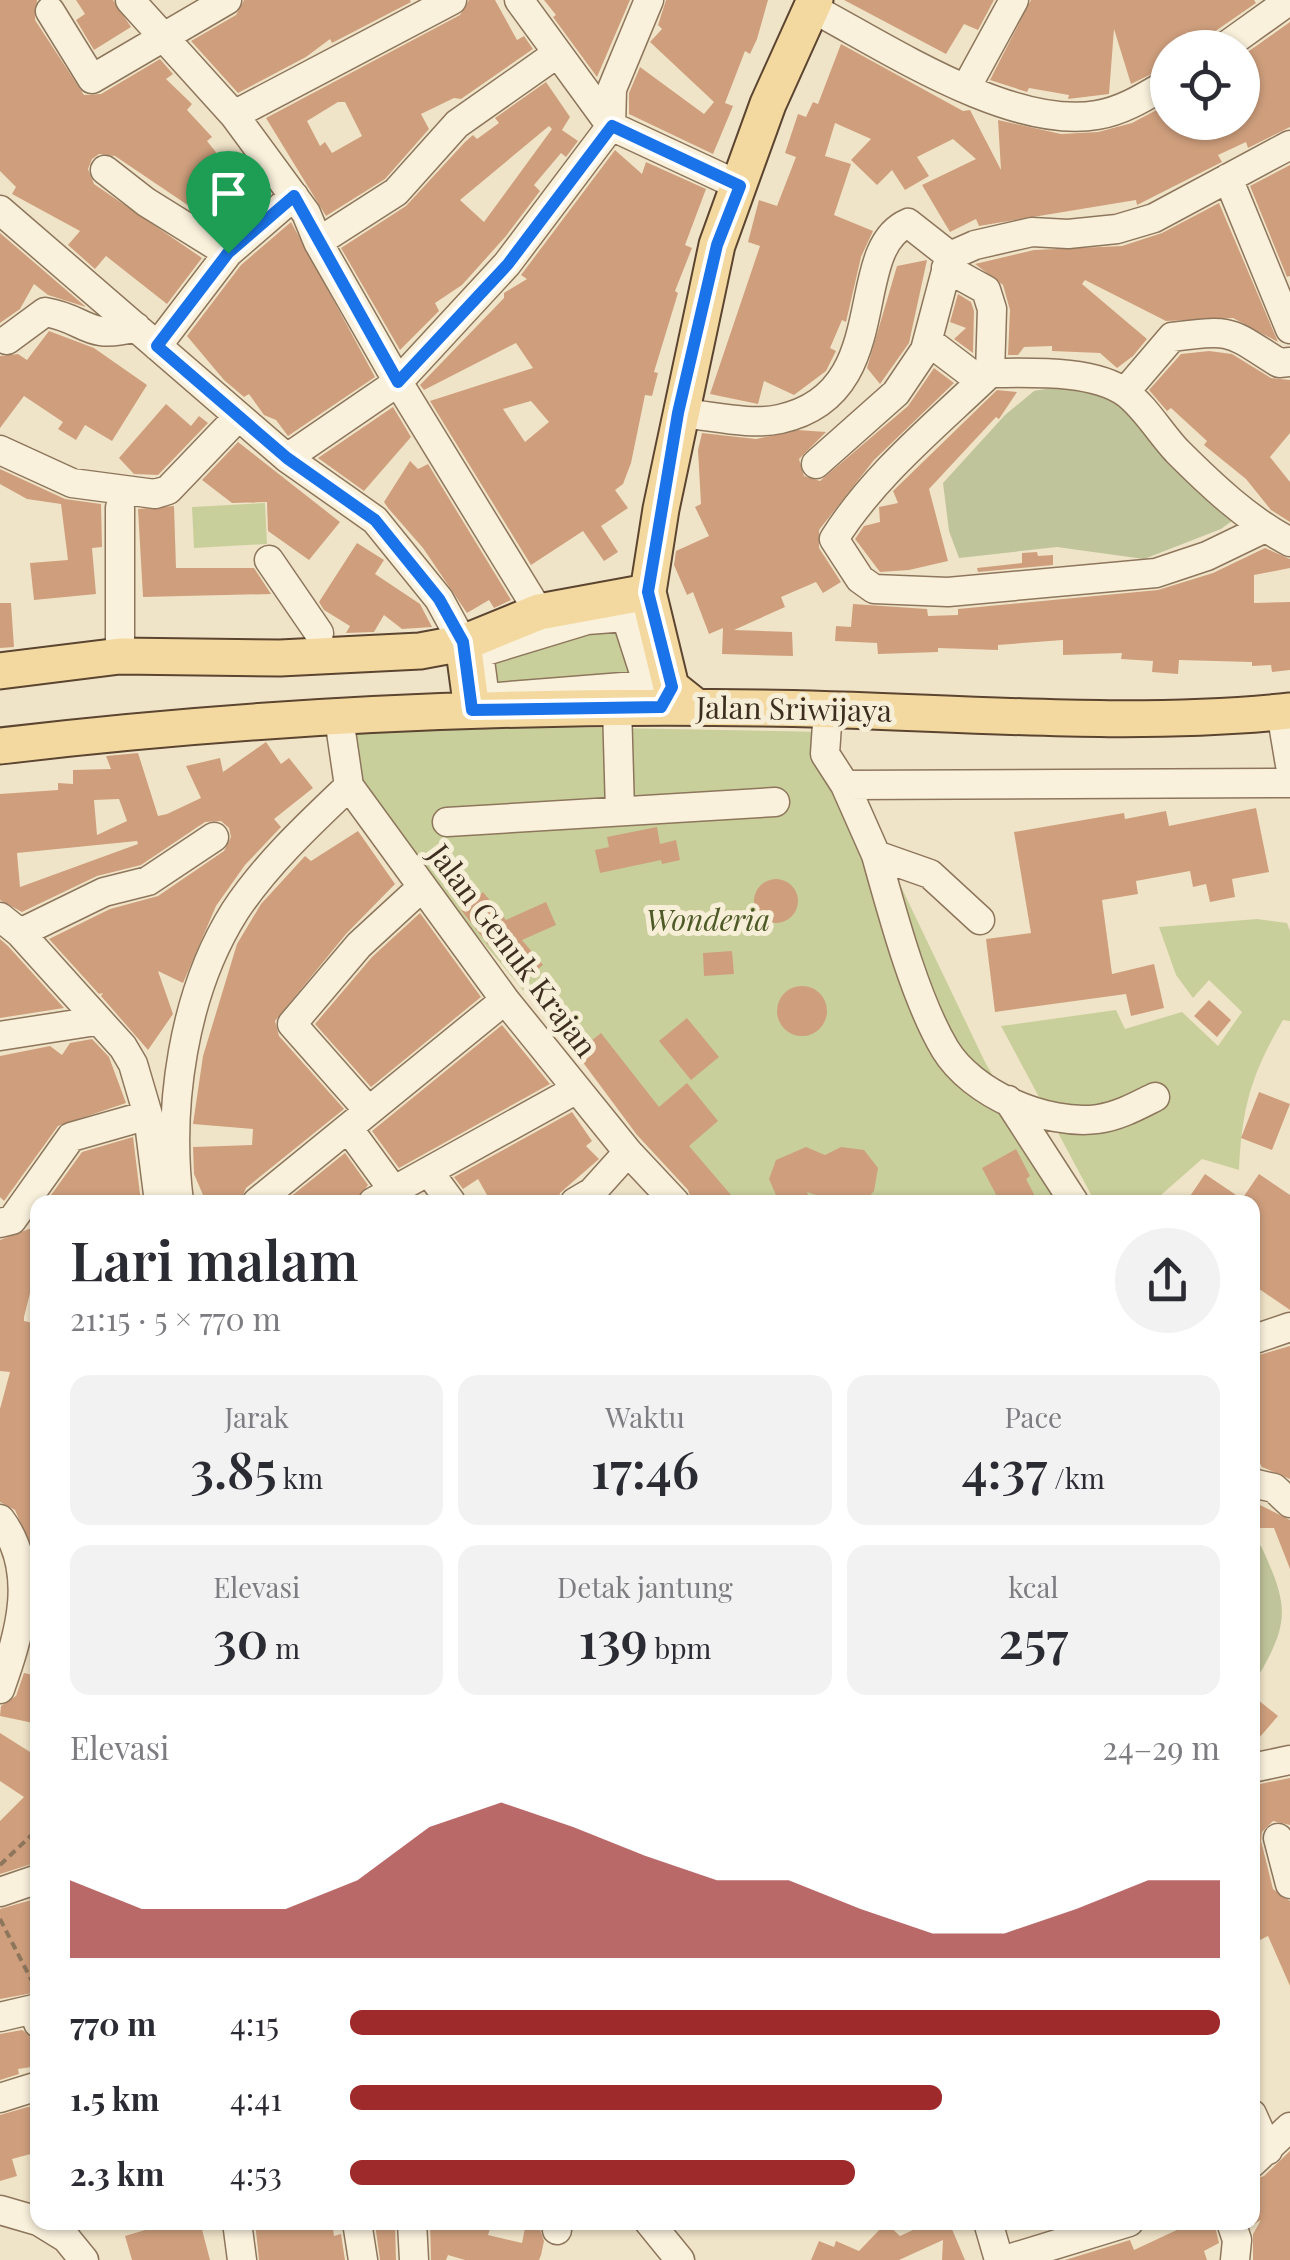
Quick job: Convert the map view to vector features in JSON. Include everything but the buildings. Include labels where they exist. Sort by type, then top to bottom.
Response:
[{"type":"main road","points":[[676,700],[637,605],[717,245],[768,104],[813,4]]},
{"type":"main road","points":[[0,671],[120,656],[375,654],[463,642],[539,612],[637,605]]},
{"type":"main road","points":[[120,656],[134,642],[173,634],[319,633],[375,654]]},
{"type":"main road","points":[[463,642],[472,710]]},
{"type":"main road","points":[[0,655],[84,645],[120,656]]},
{"type":"main road","name":"Jalan Sriwijaya","points":[[0,746],[177,726],[676,700],[826,733],[1048,718],[1286,712]]},
{"type":"street","points":[[130,0],[234,116],[294,196],[398,382],[539,612]]},
{"type":"street","points":[[50,12],[92,79],[226,0]]},
{"type":"street","points":[[234,116],[452,0]]},
{"type":"street","points":[[519,0],[555,54],[612,126],[740,186]]},
{"type":"street","points":[[287,458],[398,382],[508,264],[612,126],[612,89],[649,0]]},
{"type":"street","points":[[966,88],[1014,0]]},
{"type":"street","points":[[1248,30],[1290,0]]},
{"type":"street","points":[[813,4],[966,88],[1038,113],[1094,116],[1150,92]]},
{"type":"street","points":[[318,242],[396,192],[457,124],[555,54]]},
{"type":"street","points":[[816,464],[896,394],[928,341],[948,262],[975,244],[1032,232],[1068,234],[1117,229],[1154,218],[1290,144]]},
{"type":"street","points":[[105,170],[146,202],[228,253]]},
{"type":"street","points":[[1228,178],[1290,329]]},
{"type":"street","points":[[7,340],[46,312],[62,314],[99,334],[147,337],[228,253],[294,196]]},
{"type":"street","points":[[0,211],[287,458],[375,520],[439,599],[463,642]]},
{"type":"street","points":[[678,413],[775,421],[816,404],[852,369],[882,254],[900,226],[908,223],[948,262],[986,290],[992,309],[990,373],[849,514],[834,538],[860,579],[874,589],[948,592],[1156,573],[1207,556],[1262,529]]},
{"type":"street","points":[[1125,392],[1172,337],[1228,332],[1248,339],[1279,363],[1290,362]]},
{"type":"street","points":[[928,341],[974,376],[990,373],[1094,381],[1125,392],[1178,451],[1262,529],[1290,542]]},
{"type":"street","points":[[0,450],[72,482],[155,494],[168,490],[238,417]]},
{"type":"street","points":[[120,508],[120,656]]},
{"type":"street","points":[[268,560],[319,633]]},
{"type":"street","points":[[637,605],[648,685],[485,698],[479,654],[637,605]]},
{"type":"street","points":[[617,706],[620,811]]},
{"type":"street","points":[[1286,712],[1290,765]]},
{"type":"street","name":"Jalan Genuk Krajan","points":[[339,718],[349,786],[505,1000],[666,1195]]},
{"type":"street","points":[[826,733],[876,854],[891,909],[946,1050],[970,1078],[1008,1100],[1055,1117],[1096,1119],[1155,1097]]},
{"type":"street","points":[[845,785],[1290,783]]},
{"type":"street","points":[[178,1195],[173,1150],[176,1115],[205,972],[249,893],[303,828],[349,786]]},
{"type":"street","points":[[447,822],[775,802]]},
{"type":"street","points":[[158,1195],[148,1116],[127,1053],[10,925],[104,892],[148,882],[214,837]]},
{"type":"street","points":[[876,854],[930,874],[980,920]]},
{"type":"street","points":[[383,1195],[358,1119],[292,1024],[359,945],[420,888]]},
{"type":"street","points":[[266,1195],[505,1000]]},
{"type":"street","points":[[0,1036],[96,1020]]},
{"type":"street","points":[[388,1195],[576,1089]]},
{"type":"street","points":[[1008,1100],[1069,1195]]},
{"type":"street","points":[[4,1218],[71,1136],[148,1116]]},
{"type":"street","points":[[587,1195],[628,1152]]},
{"type":"street","points":[[429,1172],[445,1195]]},
{"type":"street","points":[[1260,1337],[1290,1326]]},
{"type":"street","points":[[1260,1485],[1274,1488],[1290,1503]]},
{"type":"street","points":[[0,1519],[11,1533],[24,1581],[19,1623],[0,1689]]},
{"type":"street","points":[[1260,1766],[1290,1760]]},
{"type":"street","points":[[1273,1839],[1290,1884]]},
{"type":"street","points":[[0,1892],[30,1882]]},
{"type":"street","points":[[0,2018],[30,2016]]},
{"type":"street","points":[[0,2098],[30,2089]]},
{"type":"street","points":[[1260,2157],[1290,2127]]},
{"type":"street","points":[[0,2210],[30,2219]]},
{"type":"street","points":[[52,2230],[66,2238],[84,2260]]},
{"type":"street","points":[[238,2230],[242,2260]]},
{"type":"street","points":[[357,2230],[363,2260]]},
{"type":"street","points":[[412,2230],[414,2260]]},
{"type":"street","points":[[656,2230],[680,2260]]},
{"type":"street","points":[[991,2230],[1002,2260],[1103,2230]]},
{"type":"street","points":[[1234,2230],[1235,2260]]},
{"type":"path","points":[[0,1865],[30,1837]]},
{"type":"path","points":[[0,1919],[30,1978]]},
{"type":"green space","points":[[1067,385],[1107,389],[1244,512],[1221,529],[1144,559],[1057,547],[959,558],[949,531],[943,483],[1005,415],[1034,391]]},
{"type":"green space","points":[[265,503],[267,544],[194,548],[192,507]]},
{"type":"green space","points":[[624,605],[659,689],[479,684],[475,644]]},
{"type":"green space","name":"Wonderia","points":[[348,723],[827,732],[985,1062],[1060,1195],[695,1195],[355,790]]},
{"type":"green space","points":[[1257,919],[1287,923],[1290,1021],[1283,1020],[1256,1075],[1246,1109],[1239,1170],[1202,1159],[1161,1195],[1091,1195],[1001,1026],[1116,1010],[1125,1029],[1182,1012],[1218,1046],[1242,1012],[1209,980],[1193,998],[1176,975],[1159,927]]},
{"type":"green space","points":[[1260,1546],[1281,1601],[1282,1616],[1274,1646],[1260,1672]]},
{"type":"route","points":[[612,126],[740,186],[717,245],[678,413],[648,592],[672,687],[661,707],[472,710],[463,642],[439,599],[375,520],[287,458],[157,346],[228,253],[294,196],[398,382],[508,264],[612,126]]}]
